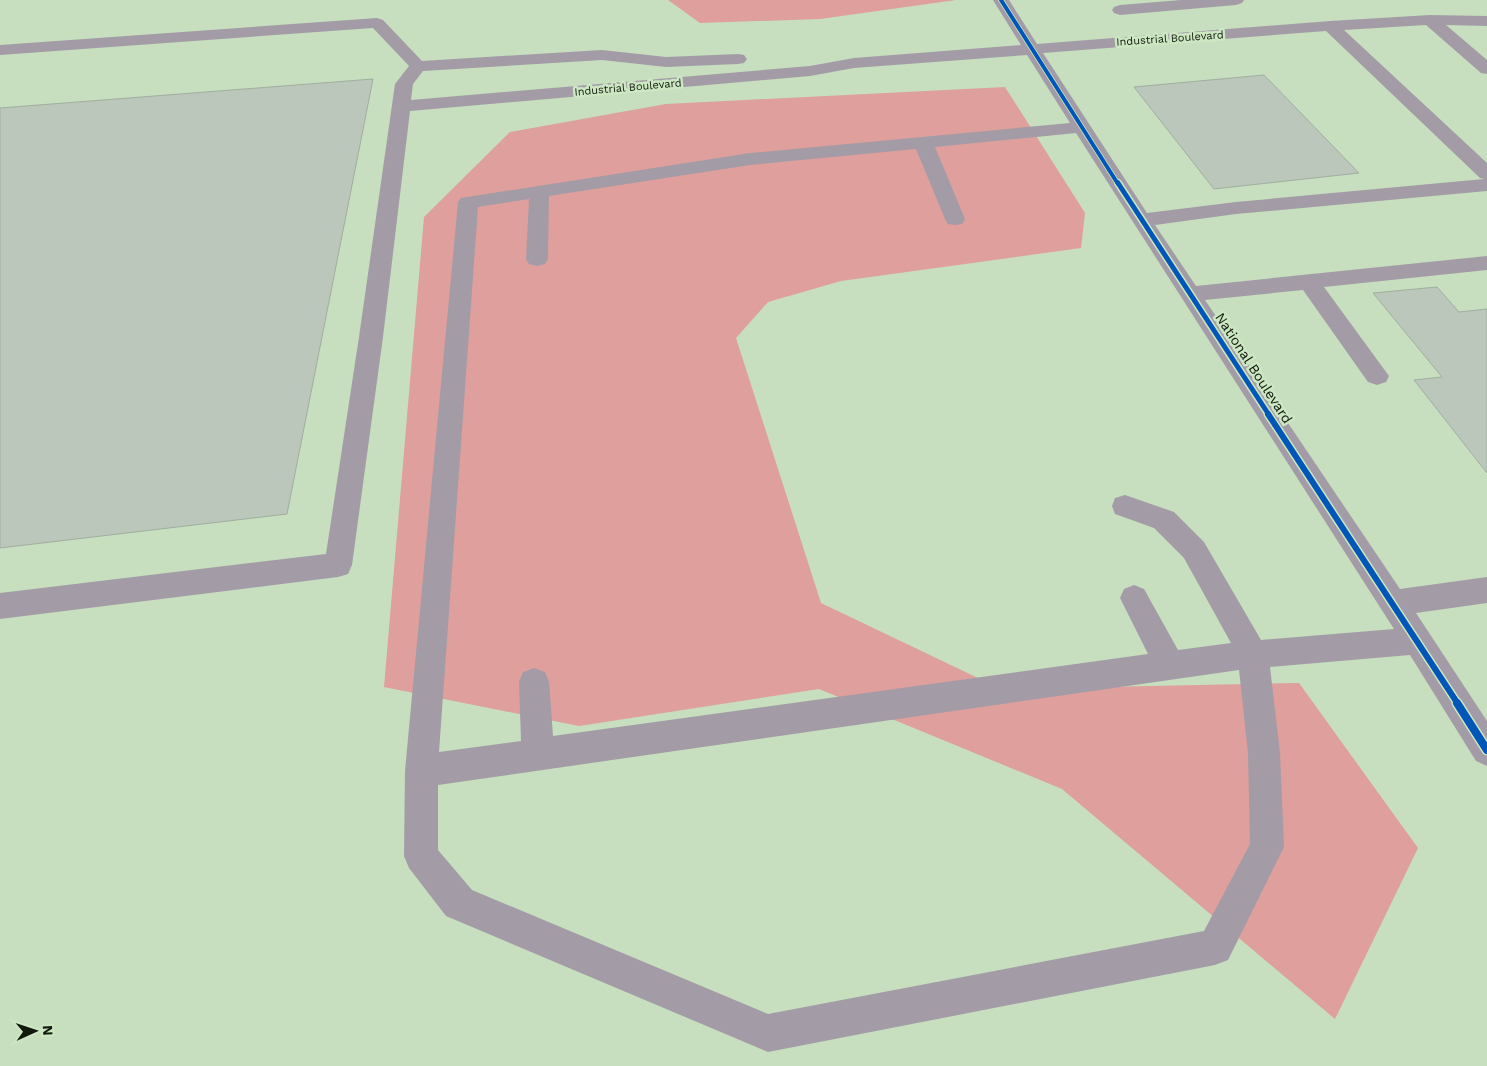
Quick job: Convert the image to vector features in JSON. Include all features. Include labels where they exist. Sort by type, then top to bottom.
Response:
[{"type":"street","name":"National Boulevard","points":[[1002,0],[1141,220],[1418,641],[1487,750]]},
{"type":"street","points":[[1116,5],[1236,0]]},
{"type":"street","points":[[1116,5],[1143,40]]},
{"type":"street","name":"Industrial Boulevard","points":[[401,106],[810,71],[854,62],[1031,48],[1430,20],[1487,21]]},
{"type":"street","points":[[1430,20],[1487,69]]},
{"type":"street","points":[[0,50],[377,23],[418,66],[404,84],[371,338],[338,565],[0,606]]},
{"type":"street","points":[[1330,26],[1487,174]]},
{"type":"street","points":[[1467,51],[1487,53]]},
{"type":"street","name":"Industrial Boulevard","points":[[418,66],[602,56],[666,62],[822,56],[854,62]]},
{"type":"street","points":[[1082,127],[750,159],[468,202],[421,771],[422,856],[459,903],[768,1033],[1215,947],[1267,846],[1264,753],[1253,654],[1194,550],[1164,520],[1125,506]]},
{"type":"street","points":[[923,142],[955,219]]},
{"type":"street","points":[[1141,220],[1236,208],[1487,185]]},
{"type":"street","points":[[537,259],[538,192]]},
{"type":"street","points":[[1191,294],[1487,263]]},
{"type":"street","points":[[1308,281],[1377,376]]},
{"type":"street","points":[[1393,603],[1487,590]]},
{"type":"street","points":[[1134,598],[1170,664]]},
{"type":"street","points":[[421,771],[1170,664],[1253,654],[1418,641]]},
{"type":"street","points":[[534,682],[538,754]]},
{"type":"shaded area","points":[[0,0],[1487,0],[1487,1066],[0,1066]]},
{"type":"shaded area","points":[[668,0],[956,0],[820,19],[700,23]]},
{"type":"shaded area","points":[[1005,87],[1085,213],[1081,248],[841,281],[768,302],[736,338],[821,603],[1001,689],[1299,683],[1418,848],[1335,1019],[1062,789],[819,689],[579,726],[384,687],[424,217],[510,132],[666,104]]},
{"type":"building","points":[[1264,75],[1359,173],[1214,189],[1134,87]]},
{"type":"building","points":[[373,79],[287,514],[0,548],[0,108]]},
{"type":"building","points":[[1437,287],[1459,312],[1487,309],[1487,473],[1414,380],[1442,377],[1373,293]]},
{"type":"cycle path","points":[[1001,0],[1141,220],[1418,641],[1487,750]]}]
